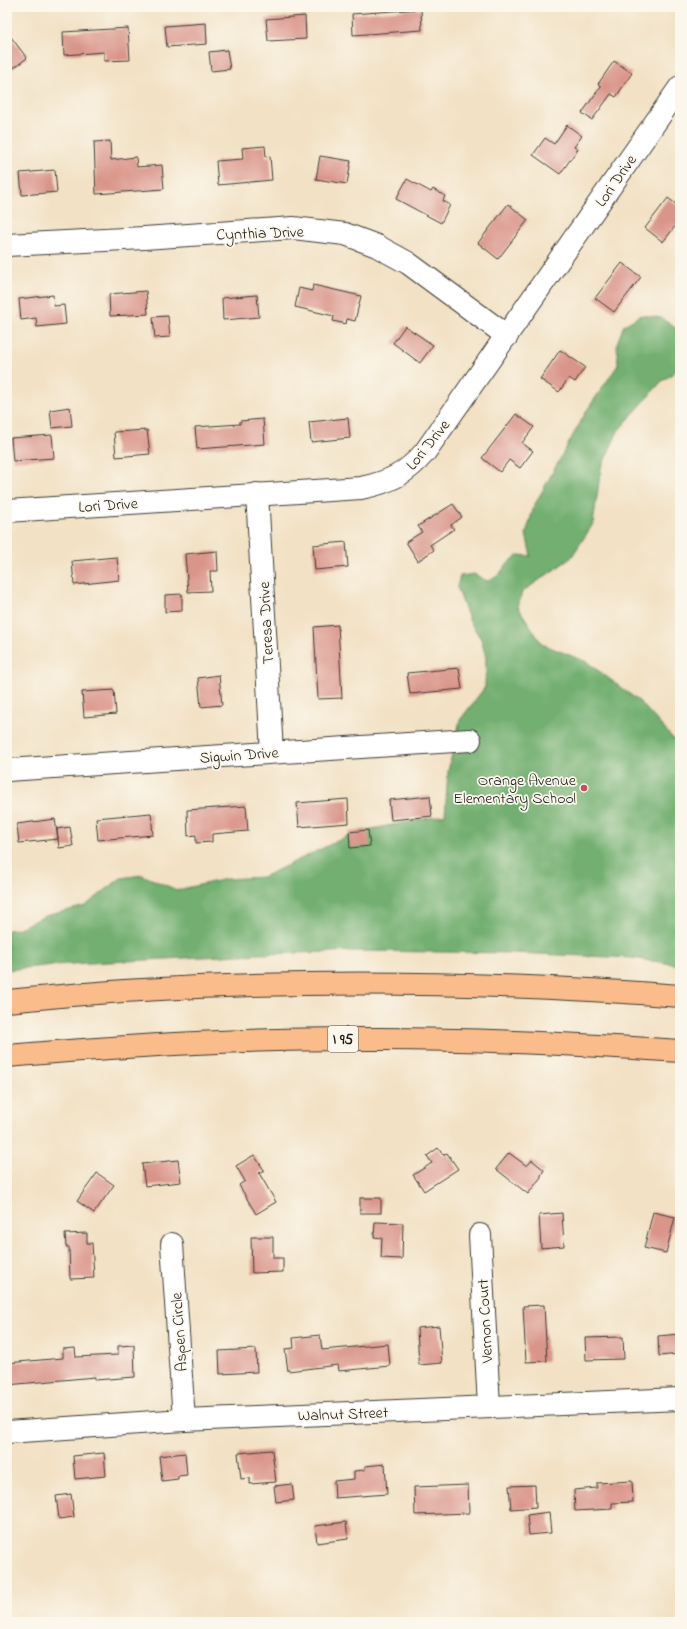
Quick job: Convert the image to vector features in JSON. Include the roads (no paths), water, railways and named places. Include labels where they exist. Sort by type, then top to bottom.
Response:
[{"type":"highway","points":[[7,1001],[153,990],[340,984],[524,986],[680,996]]},
{"type":"highway","name":"I 95","points":[[7,1056],[189,1043],[370,1039],[513,1041],[680,1051]]},
{"type":"street","name":"Lori Drive","points":[[7,510],[361,488],[388,481],[400,475],[425,452],[680,87]]},
{"type":"street","name":"Cynthia Drive","points":[[7,245],[293,228],[345,234],[377,246],[408,263],[507,336]]},
{"type":"street","name":"Teresa Drive","points":[[257,494],[272,752]]},
{"type":"street","name":"Sigwin Drive","points":[[7,770],[470,740]]},
{"type":"street","name":"Vernon Court","points":[[480,1235],[489,1407]]},
{"type":"street","name":"Aspen Circle","points":[[172,1244],[184,1420]]},
{"type":"street","name":"Walnut Street","points":[[7,1432],[184,1420],[680,1399]]},
{"type":"place","name":"Orange Avenue Elementary School","points":[[584,788]]}]
